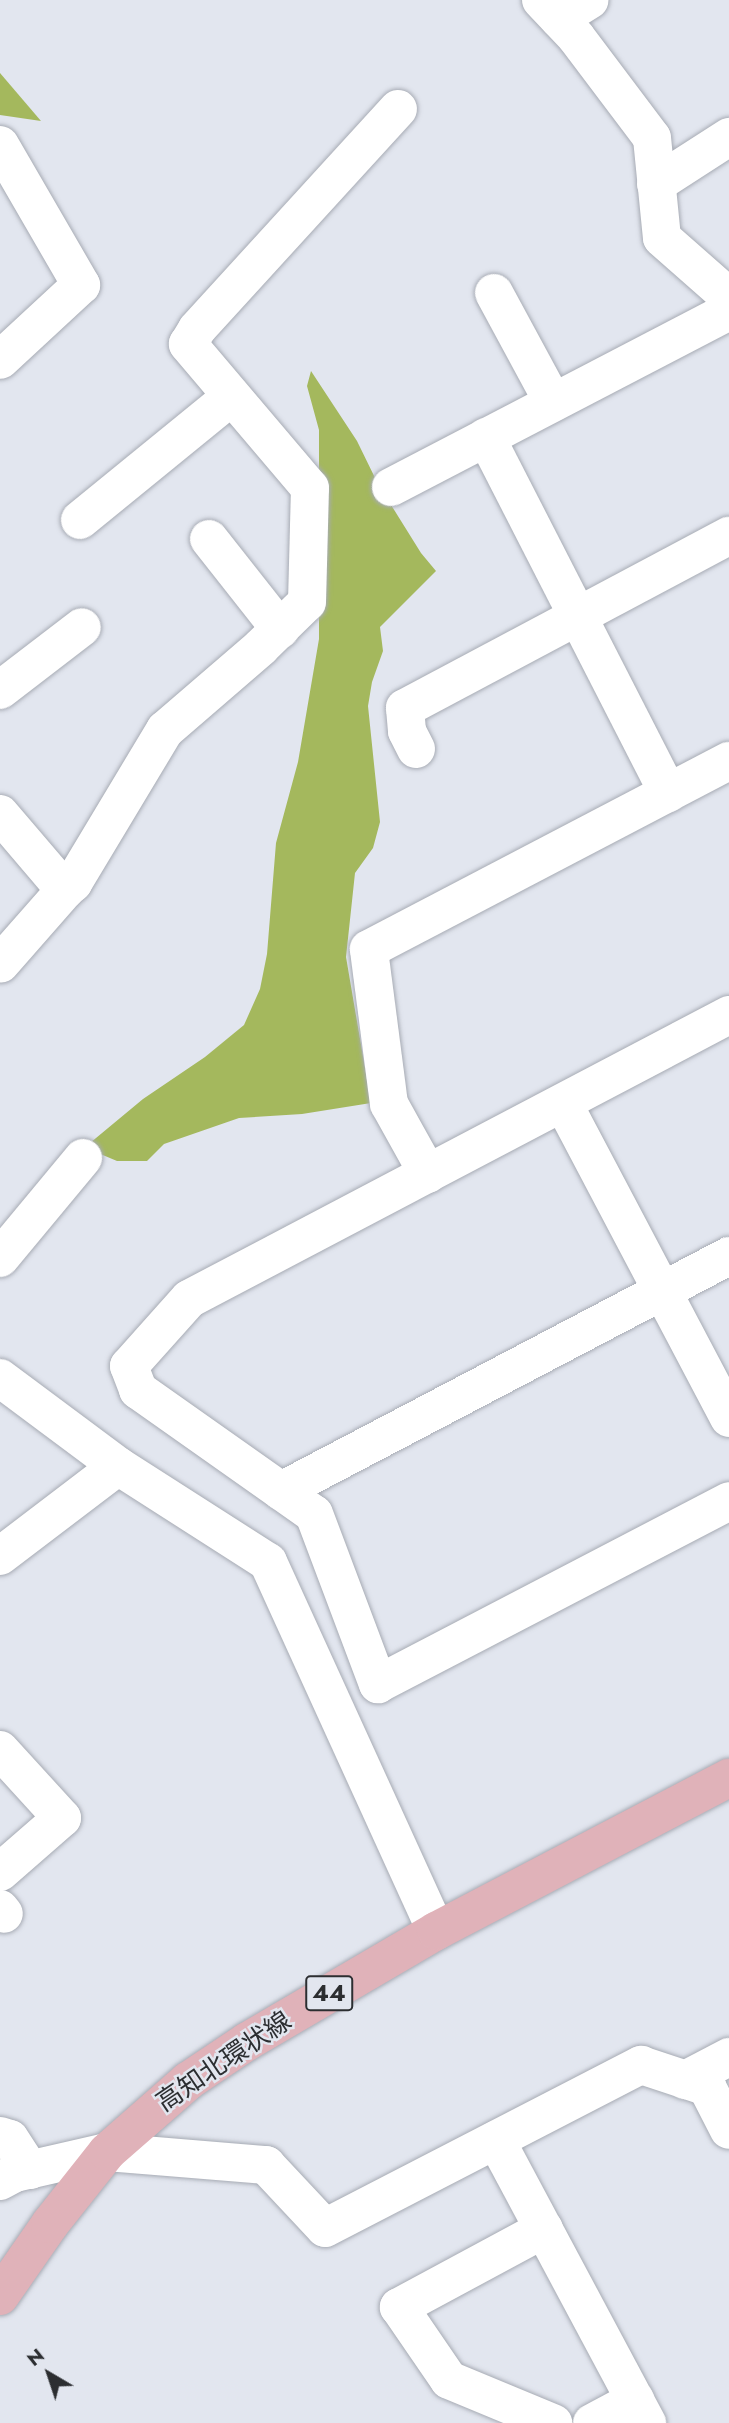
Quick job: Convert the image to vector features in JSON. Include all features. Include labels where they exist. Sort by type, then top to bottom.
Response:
[{"type":"main road","name":"高知北環状線","points":[[0,2296],[50,2224],[107,2151],[188,2081],[248,2040],[436,1931],[729,1778]]},
{"type":"street","points":[[563,6],[652,138],[662,238],[729,297]]},
{"type":"street","points":[[0,964],[72,883],[165,730],[307,602],[310,488],[188,344],[197,329],[398,109]]},
{"type":"street","points":[[656,184],[729,137]]},
{"type":"street","points":[[0,145],[81,285],[0,360]]},
{"type":"street","points":[[494,293],[553,402]]},
{"type":"street","points":[[391,487],[729,311]]},
{"type":"street","points":[[80,520],[232,397]]},
{"type":"street","points":[[486,438],[668,793]]},
{"type":"street","points":[[416,749],[407,732],[405,708],[729,537]]},
{"type":"street","points":[[209,539],[280,629]]},
{"type":"street","points":[[0,690],[82,627]]},
{"type":"street","points":[[428,1174],[389,1104],[369,949],[729,761]]},
{"type":"street","points":[[0,814],[65,890]]},
{"type":"street","points":[[729,1015],[189,1299],[129,1366],[138,1390],[314,1514],[378,1684],[729,1501]]},
{"type":"street","points":[[563,1103],[729,1418]]},
{"type":"street","points":[[0,1258],[83,1158]]},
{"type":"street","points":[[281,1491],[729,1256]]},
{"type":"street","points":[[0,1378],[118,1466],[268,1562],[436,1931]]},
{"type":"street","points":[[0,1556],[118,1466]]},
{"type":"street","points":[[0,1750],[62,1818],[0,1872]]},
{"type":"street","points":[[685,2080],[729,2057]]},
{"type":"street","points":[[0,2136],[10,2140],[15,2175],[107,2151],[266,2165],[325,2228],[641,2065],[707,2087],[729,2130]]},
{"type":"street","points":[[496,2140],[641,2412],[592,2423]]},
{"type":"street","points":[[544,2229],[399,2307],[449,2380],[553,2423]]},
{"type":"green space","points":[[0,73],[41,121],[0,115]]},
{"type":"green space","points":[[311,371],[357,441],[378,484],[421,553],[436,571],[380,627],[383,651],[372,682],[368,706],[380,822],[373,848],[355,873],[346,957],[371,1103],[302,1114],[239,1118],[164,1144],[147,1161],[117,1161],[98,1153],[90,1143],[143,1099],[205,1057],[244,1025],[260,989],[267,954],[276,843],[298,762],[319,639],[319,430],[307,386]]}]
